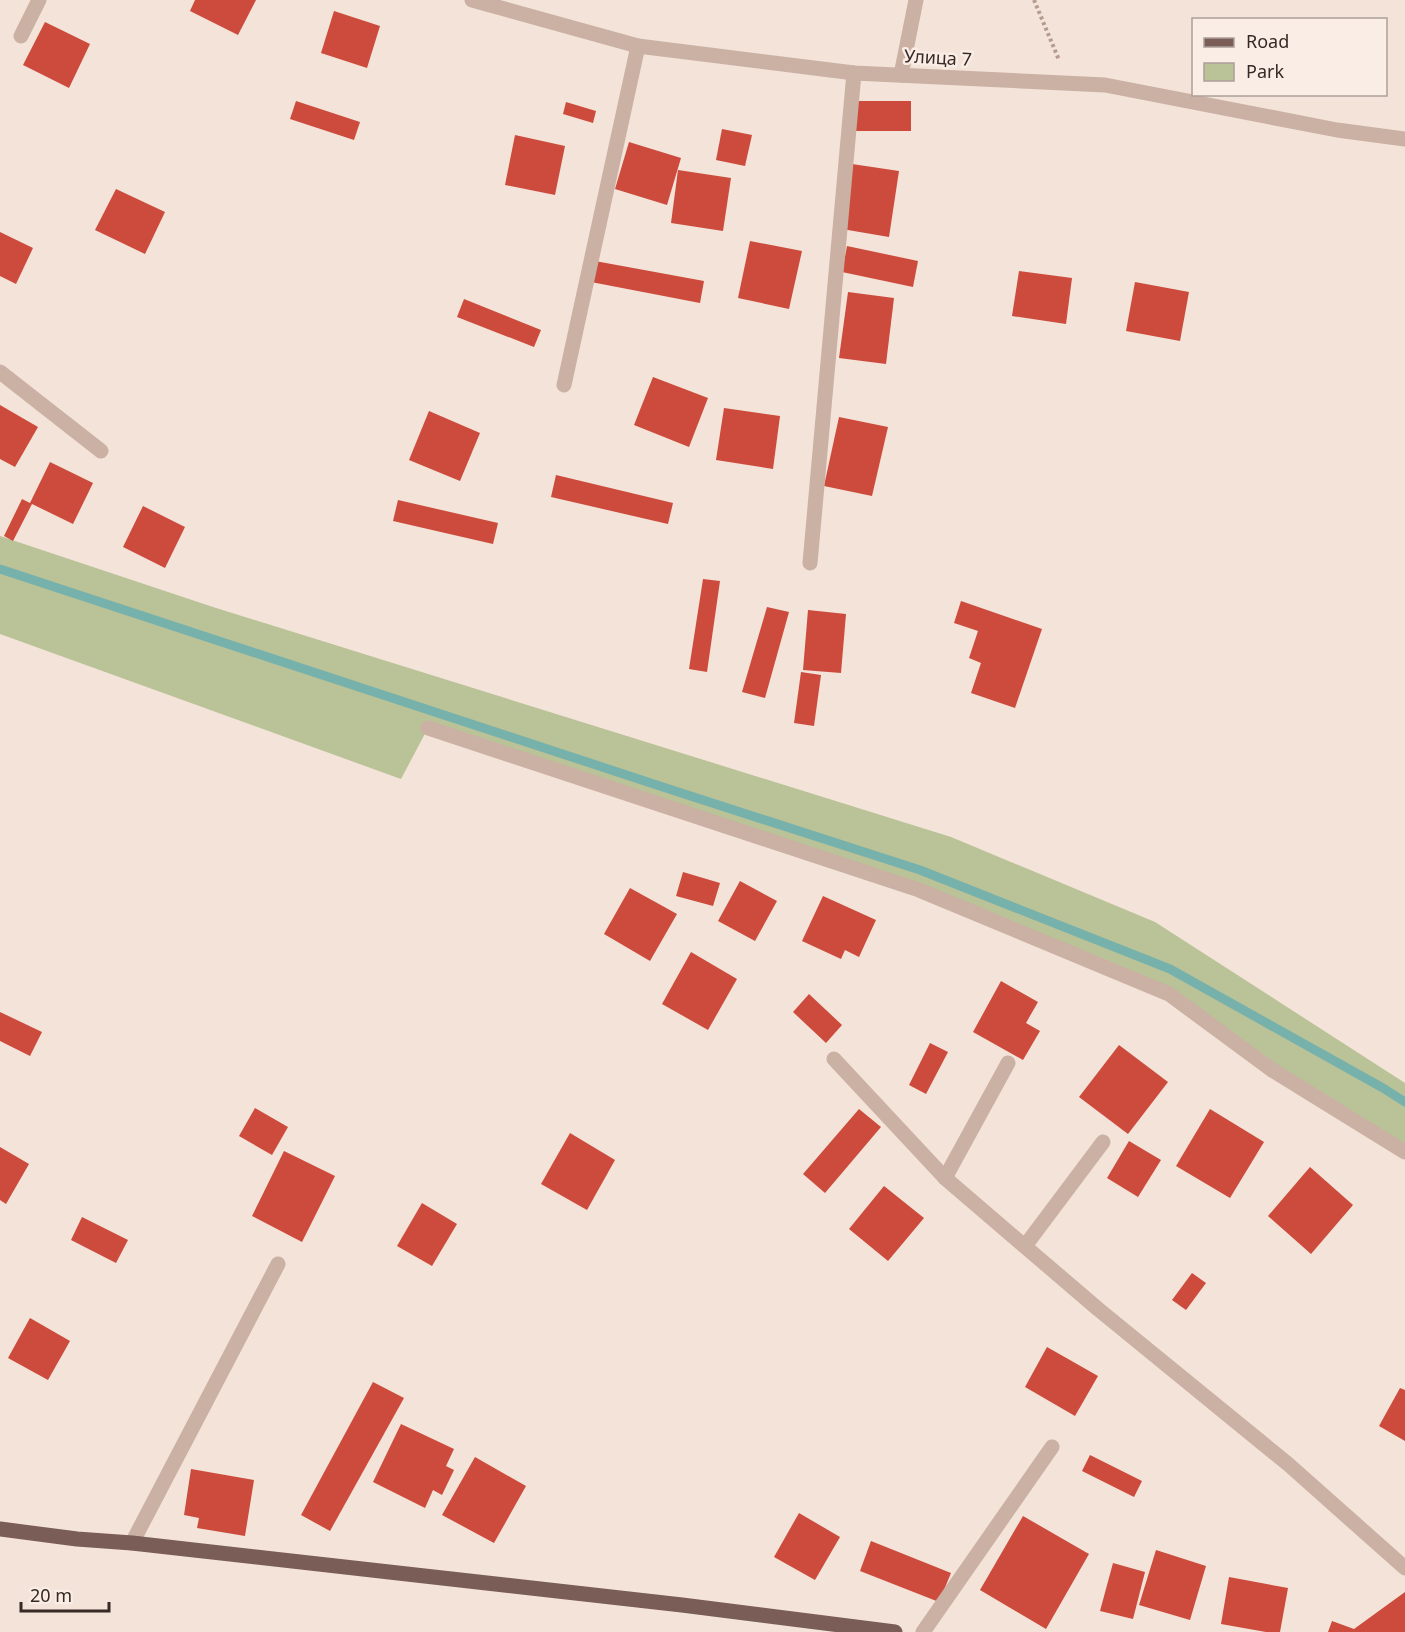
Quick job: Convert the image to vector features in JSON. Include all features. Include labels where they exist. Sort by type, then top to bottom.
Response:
[{"type":"main road","points":[[0,1529],[682,1605],[895,1632]]},
{"type":"street","points":[[21,36],[39,0]]},
{"type":"street","name":"Улица 7","points":[[472,0],[638,46],[854,73],[1105,85],[1337,130],[1405,139]]},
{"type":"street","points":[[901,75],[916,0]]},
{"type":"street","points":[[564,385],[638,46]]},
{"type":"street","points":[[810,562],[854,73]]},
{"type":"street","points":[[0,372],[101,451]]},
{"type":"street","points":[[428,728],[918,890],[1168,994],[1272,1070],[1405,1152]]},
{"type":"street","points":[[834,1059],[945,1178],[1098,1309],[1288,1464],[1405,1569]]},
{"type":"street","points":[[945,1178],[1008,1063]]},
{"type":"street","points":[[1025,1246],[1103,1142]]},
{"type":"street","points":[[132,1543],[278,1264]]},
{"type":"street","points":[[922,1632],[1052,1447]]},
{"type":"path","points":[[1034,0],[1069,83]]},
{"type":"green space","points":[[0,536],[213,607],[951,837],[1155,922],[1405,1083],[1405,1152],[1169,994],[919,890],[428,728],[401,779],[0,634]]},
{"type":"building","points":[[195,0],[256,0],[238,35],[190,11]]},
{"type":"building","points":[[334,11],[380,26],[367,68],[321,53]]},
{"type":"building","points":[[45,22],[90,44],[69,88],[23,65]]},
{"type":"building","points":[[296,101],[360,122],[354,140],[290,119]]},
{"type":"building","points":[[854,101],[911,101],[911,131],[854,131]]},
{"type":"building","points":[[566,102],[596,111],[593,123],[563,114]]},
{"type":"building","points":[[722,129],[752,135],[745,166],[716,160]]},
{"type":"building","points":[[515,135],[565,146],[555,195],[505,185]]},
{"type":"building","points":[[629,142],[681,158],[667,205],[615,189]]},
{"type":"building","points":[[852,164],[899,171],[889,237],[842,229]]},
{"type":"building","points":[[678,170],[731,178],[723,231],[671,223]]},
{"type":"building","points":[[116,189],[165,212],[145,254],[95,230]]},
{"type":"building","points":[[0,232],[33,248],[16,284],[0,276]]},
{"type":"building","points":[[750,241],[802,251],[789,309],[738,298]]},
{"type":"building","points":[[847,246],[918,261],[913,287],[842,272]]},
{"type":"building","points":[[595,261],[704,281],[700,303],[591,282]]},
{"type":"building","points":[[1019,271],[1072,278],[1066,324],[1012,316]]},
{"type":"building","points":[[1135,282],[1189,292],[1180,341],[1126,331]]},
{"type":"building","points":[[848,292],[894,298],[886,364],[839,358]]},
{"type":"building","points":[[464,299],[541,330],[534,347],[457,317]]},
{"type":"building","points":[[653,377],[708,398],[689,447],[634,425]]},
{"type":"building","points":[[0,405],[38,427],[15,467],[0,459]]},
{"type":"building","points":[[724,408],[780,416],[773,469],[716,460]]},
{"type":"building","points":[[429,411],[480,433],[460,481],[409,460]]},
{"type":"building","points":[[839,417],[888,427],[872,496],[824,486]]},
{"type":"building","points":[[50,462],[93,483],[73,524],[32,504],[13,541],[4,536],[22,499],[30,503]]},
{"type":"building","points":[[556,475],[673,503],[668,524],[551,497]]},
{"type":"building","points":[[398,500],[498,523],[493,544],[393,521]]},
{"type":"building","points":[[143,506],[185,527],[165,568],[123,547]]},
{"type":"building","points":[[703,579],[720,581],[707,672],[689,669]]},
{"type":"building","points":[[961,601],[1042,629],[1015,708],[971,693],[981,663],[969,658],[978,631],[954,623]]},
{"type":"building","points":[[767,607],[789,612],[765,698],[742,692]]},
{"type":"building","points":[[808,610],[846,614],[841,673],[803,670]]},
{"type":"building","points":[[801,672],[821,675],[814,726],[794,723]]},
{"type":"building","points":[[683,872],[720,883],[713,906],[676,896]]},
{"type":"building","points":[[740,881],[777,901],[755,941],[718,921]]},
{"type":"building","points":[[630,888],[677,914],[650,961],[604,934]]},
{"type":"building","points":[[823,896],[876,920],[859,957],[845,950],[841,959],[802,941]]},
{"type":"building","points":[[691,952],[737,979],[708,1030],[662,1004]]},
{"type":"building","points":[[1001,981],[1038,1002],[1026,1023],[1040,1031],[1023,1060],[973,1032]]},
{"type":"building","points":[[809,994],[842,1025],[826,1043],[793,1012]]},
{"type":"building","points":[[0,1012],[42,1032],[30,1056],[0,1041]]},
{"type":"building","points":[[930,1043],[948,1052],[926,1094],[909,1085]]},
{"type":"building","points":[[1119,1045],[1168,1082],[1128,1134],[1079,1097]]},
{"type":"building","points":[[255,1108],[288,1127],[272,1155],[239,1136]]},
{"type":"building","points":[[859,1109],[881,1127],[825,1193],[803,1174]]},
{"type":"building","points":[[1210,1109],[1264,1142],[1230,1198],[1176,1166]]},
{"type":"building","points":[[570,1133],[615,1160],[587,1210],[541,1184]]},
{"type":"building","points":[[1129,1141],[1161,1160],[1138,1197],[1107,1178]]},
{"type":"building","points":[[0,1147],[29,1164],[6,1204],[0,1200]]},
{"type":"building","points":[[284,1151],[335,1176],[302,1242],[252,1216]]},
{"type":"building","points":[[1310,1167],[1353,1205],[1311,1254],[1268,1216]]},
{"type":"building","points":[[884,1186],[924,1218],[888,1261],[849,1229]]},
{"type":"building","points":[[422,1203],[457,1224],[432,1266],[397,1246]]},
{"type":"building","points":[[82,1217],[128,1240],[116,1263],[71,1240]]},
{"type":"building","points":[[1192,1273],[1206,1283],[1186,1310],[1172,1300]]},
{"type":"building","points":[[30,1318],[70,1341],[48,1380],[8,1358]]},
{"type":"building","points":[[1047,1347],[1098,1376],[1075,1416],[1025,1387]]},
{"type":"building","points":[[373,1382],[404,1398],[330,1531],[301,1515]]},
{"type":"building","points":[[1400,1388],[1405,1390],[1405,1441],[1379,1426]]},
{"type":"building","points":[[401,1424],[454,1449],[446,1466],[454,1470],[442,1495],[433,1490],[425,1508],[373,1482]]},
{"type":"building","points":[[1090,1455],[1142,1481],[1134,1497],[1082,1471]]},
{"type":"building","points":[[475,1457],[526,1486],[494,1543],[442,1515]]},
{"type":"building","points":[[191,1469],[254,1480],[245,1536],[197,1528],[199,1518],[184,1515]]},
{"type":"building","points":[[799,1513],[840,1537],[815,1580],[774,1557]]},
{"type":"building","points":[[1023,1516],[1089,1554],[1046,1629],[980,1590]]},
{"type":"building","points":[[871,1541],[951,1573],[939,1602],[860,1571]]},
{"type":"building","points":[[1156,1550],[1206,1566],[1190,1620],[1139,1605]]},
{"type":"building","points":[[1113,1563],[1145,1572],[1133,1619],[1100,1611]]},
{"type":"building","points":[[1229,1577],[1288,1588],[1280,1632],[1266,1632],[1221,1624]]},
{"type":"building","points":[[1405,1592],[1405,1632],[1328,1632],[1332,1621],[1354,1629]]},
{"type":"waterway","points":[[0,569],[920,870],[1170,969],[1405,1102]]}]
